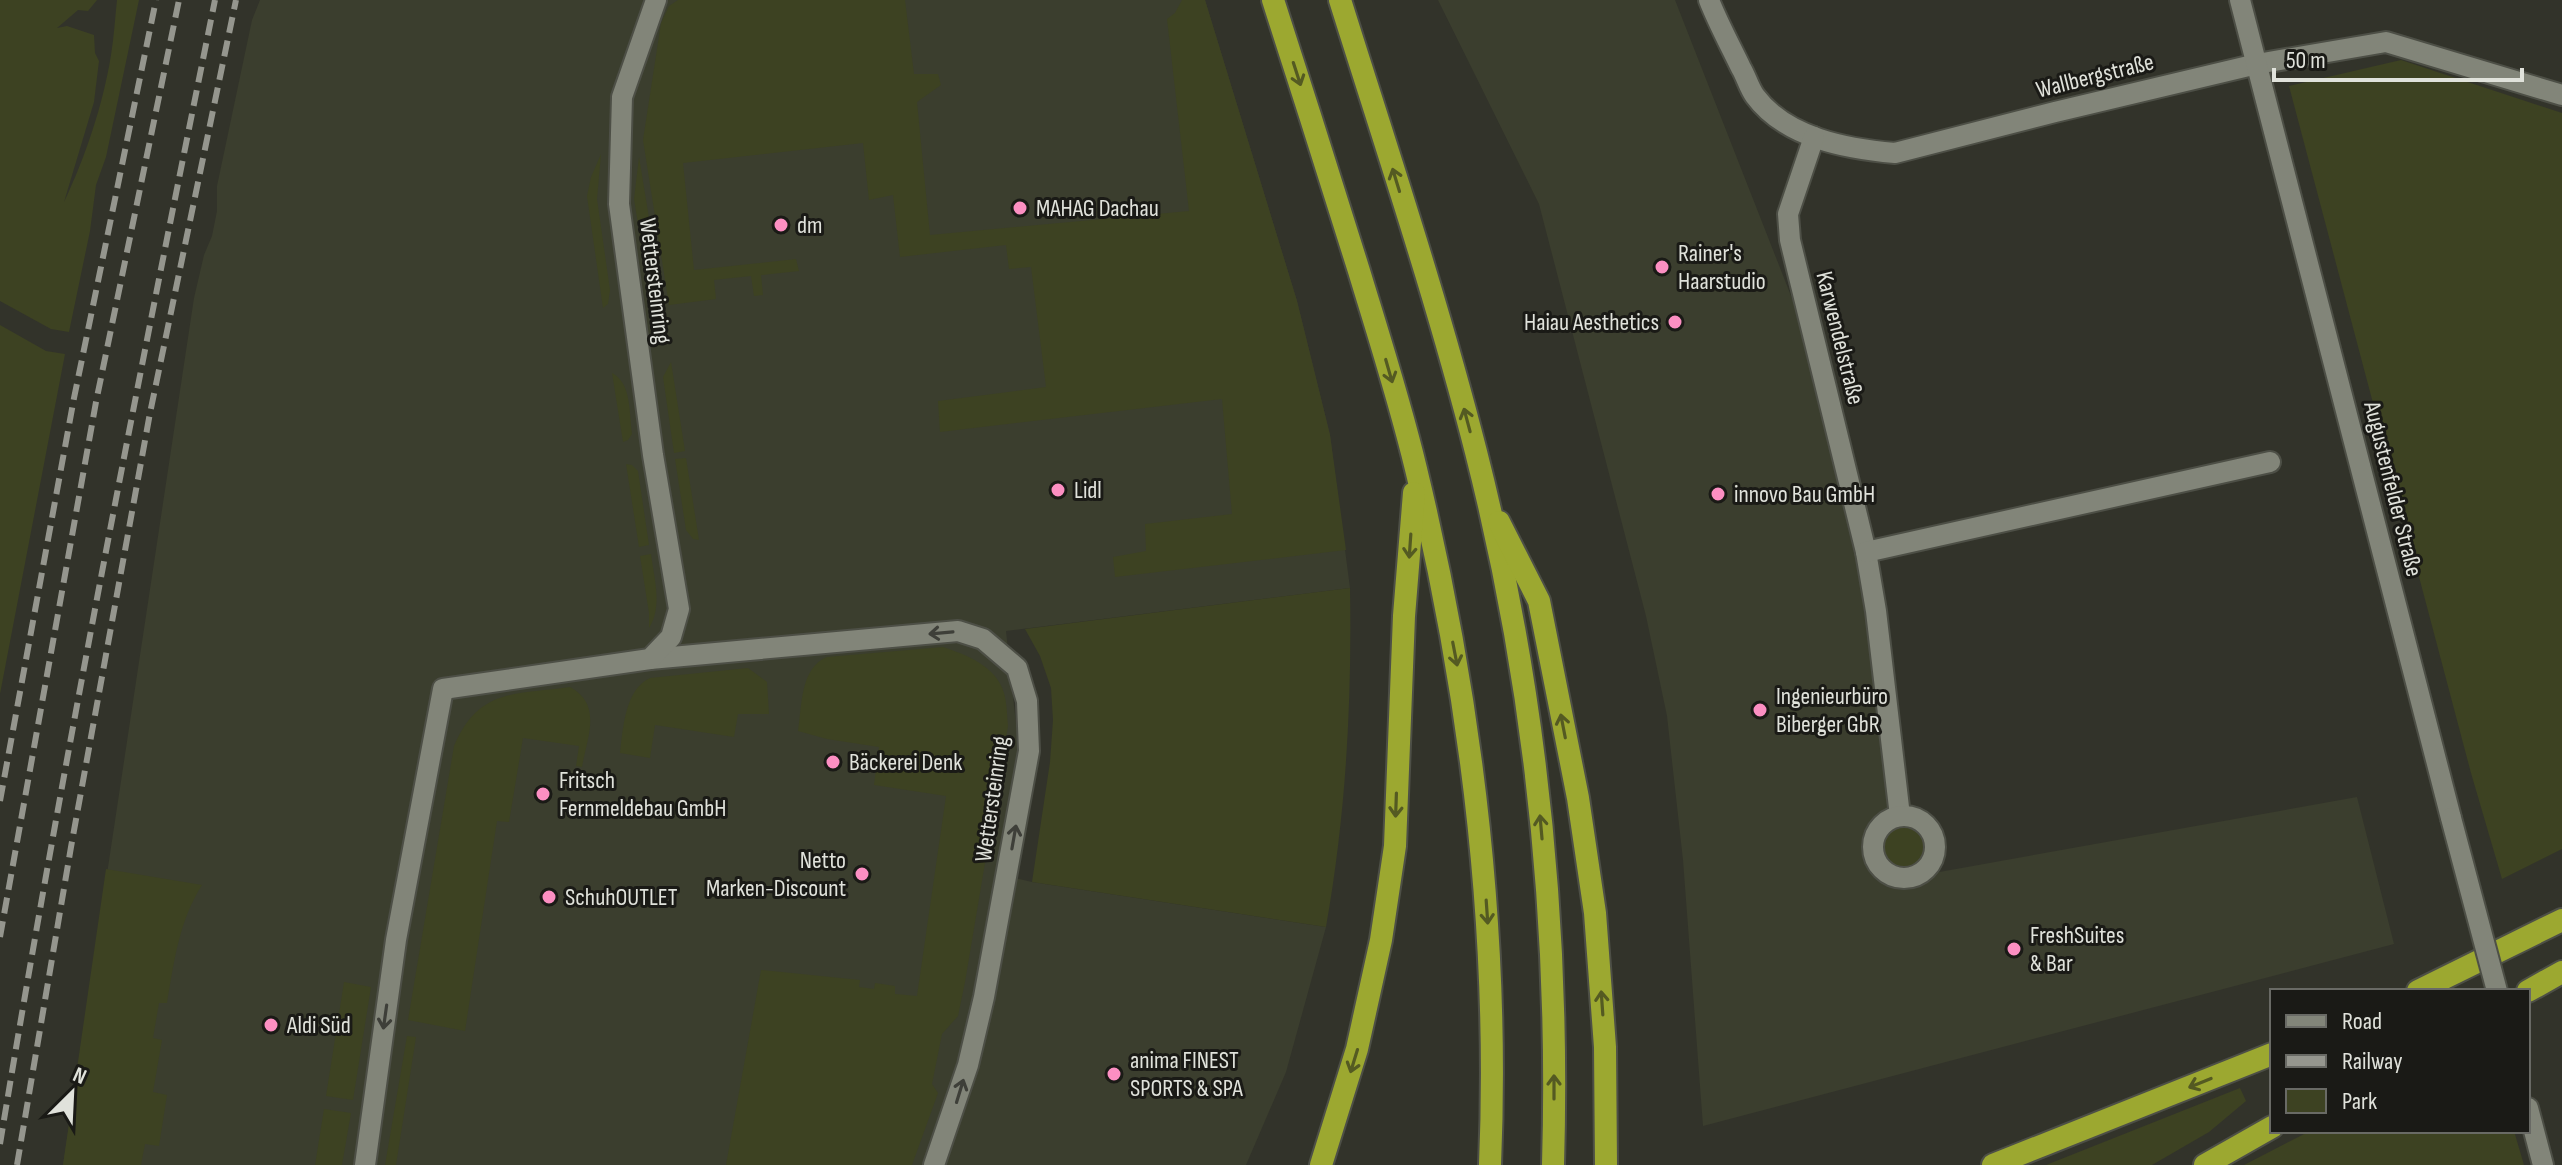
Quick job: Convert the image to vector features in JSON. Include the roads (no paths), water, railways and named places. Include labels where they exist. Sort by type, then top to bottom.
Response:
[{"type":"highway","points":[[1273,0],[1366,296],[1416,468],[1462,696],[1476,789],[1490,955],[1490,1165]]},
{"type":"highway","points":[[1340,0],[1429,286],[1486,496],[1516,644],[1540,805],[1554,1046],[1553,1165]]},
{"type":"highway","points":[[1321,1165],[1357,1049],[1381,940],[1395,846],[1404,616],[1416,468]]},
{"type":"highway","points":[[1486,496],[1539,601],[1578,798],[1596,928],[1605,1047],[1606,1165]]},
{"type":"highway","points":[[2422,989],[2562,920]]},
{"type":"highway","points":[[2530,990],[2562,972]]},
{"type":"highway","points":[[1993,1165],[2270,1055]]},
{"type":"highway","points":[[2205,1165],[2270,1128]]},
{"type":"street","name":"Wettersteinring","points":[[650,659],[671,637],[679,609],[653,455],[619,204],[622,97],[656,0]]},
{"type":"street","name":"Wallbergstraße","points":[[1709,0],[1755,96],[1780,120],[1814,137],[1852,149],[1895,153],[2257,64],[2386,42],[2562,95]]},
{"type":"street","name":"Augustenfelder Straße","points":[[2240,0],[2496,989]]},
{"type":"street","name":"Karwendelstraße","points":[[1814,137],[1788,214],[1790,240],[1866,552],[1900,816]]},
{"type":"street","points":[[1866,552],[2270,462]]},
{"type":"street","name":"Wettersteinring","points":[[365,1165],[396,940],[443,689],[650,659],[958,631],[983,639],[1017,668],[1027,701],[1029,751],[995,943],[968,1065],[934,1165]]},
{"type":"street","points":[[2530,1116],[2541,1157]]},
{"type":"railway","points":[[0,801],[74,398],[156,0]]},
{"type":"railway","points":[[0,937],[96,402],[179,0]]},
{"type":"railway","points":[[0,1144],[102,571],[215,0]]},
{"type":"railway","points":[[17,1165],[150,413],[236,0]]},
{"type":"place","name":"MAHAG Dachau","points":[[1020,208]]},
{"type":"place","name":"dm","points":[[781,225]]},
{"type":"place","name":"Rainer's Haarstudio","points":[[1662,267]]},
{"type":"place","name":"Haiau Aesthetics","points":[[1675,322]]},
{"type":"place","name":"Lidl","points":[[1058,490]]},
{"type":"place","name":"innovo Bau GmbH","points":[[1718,494]]},
{"type":"place","name":"Ingenieurbüro Biberger GbR","points":[[1760,710]]},
{"type":"place","name":"Bäckerei Denk","points":[[833,762]]},
{"type":"place","name":"Fritsch Fernmeldebau GmbH","points":[[543,794]]},
{"type":"place","name":"Netto Marken-Discount","points":[[862,874]]},
{"type":"place","name":"SchuhOUTLET","points":[[549,897]]},
{"type":"place","name":"FreshSuites & Bar","points":[[2014,949]]},
{"type":"place","name":"Aldi Süd","points":[[271,1025]]},
{"type":"place","name":"anima FINEST SPORTS & SPA","points":[[1114,1074]]}]
